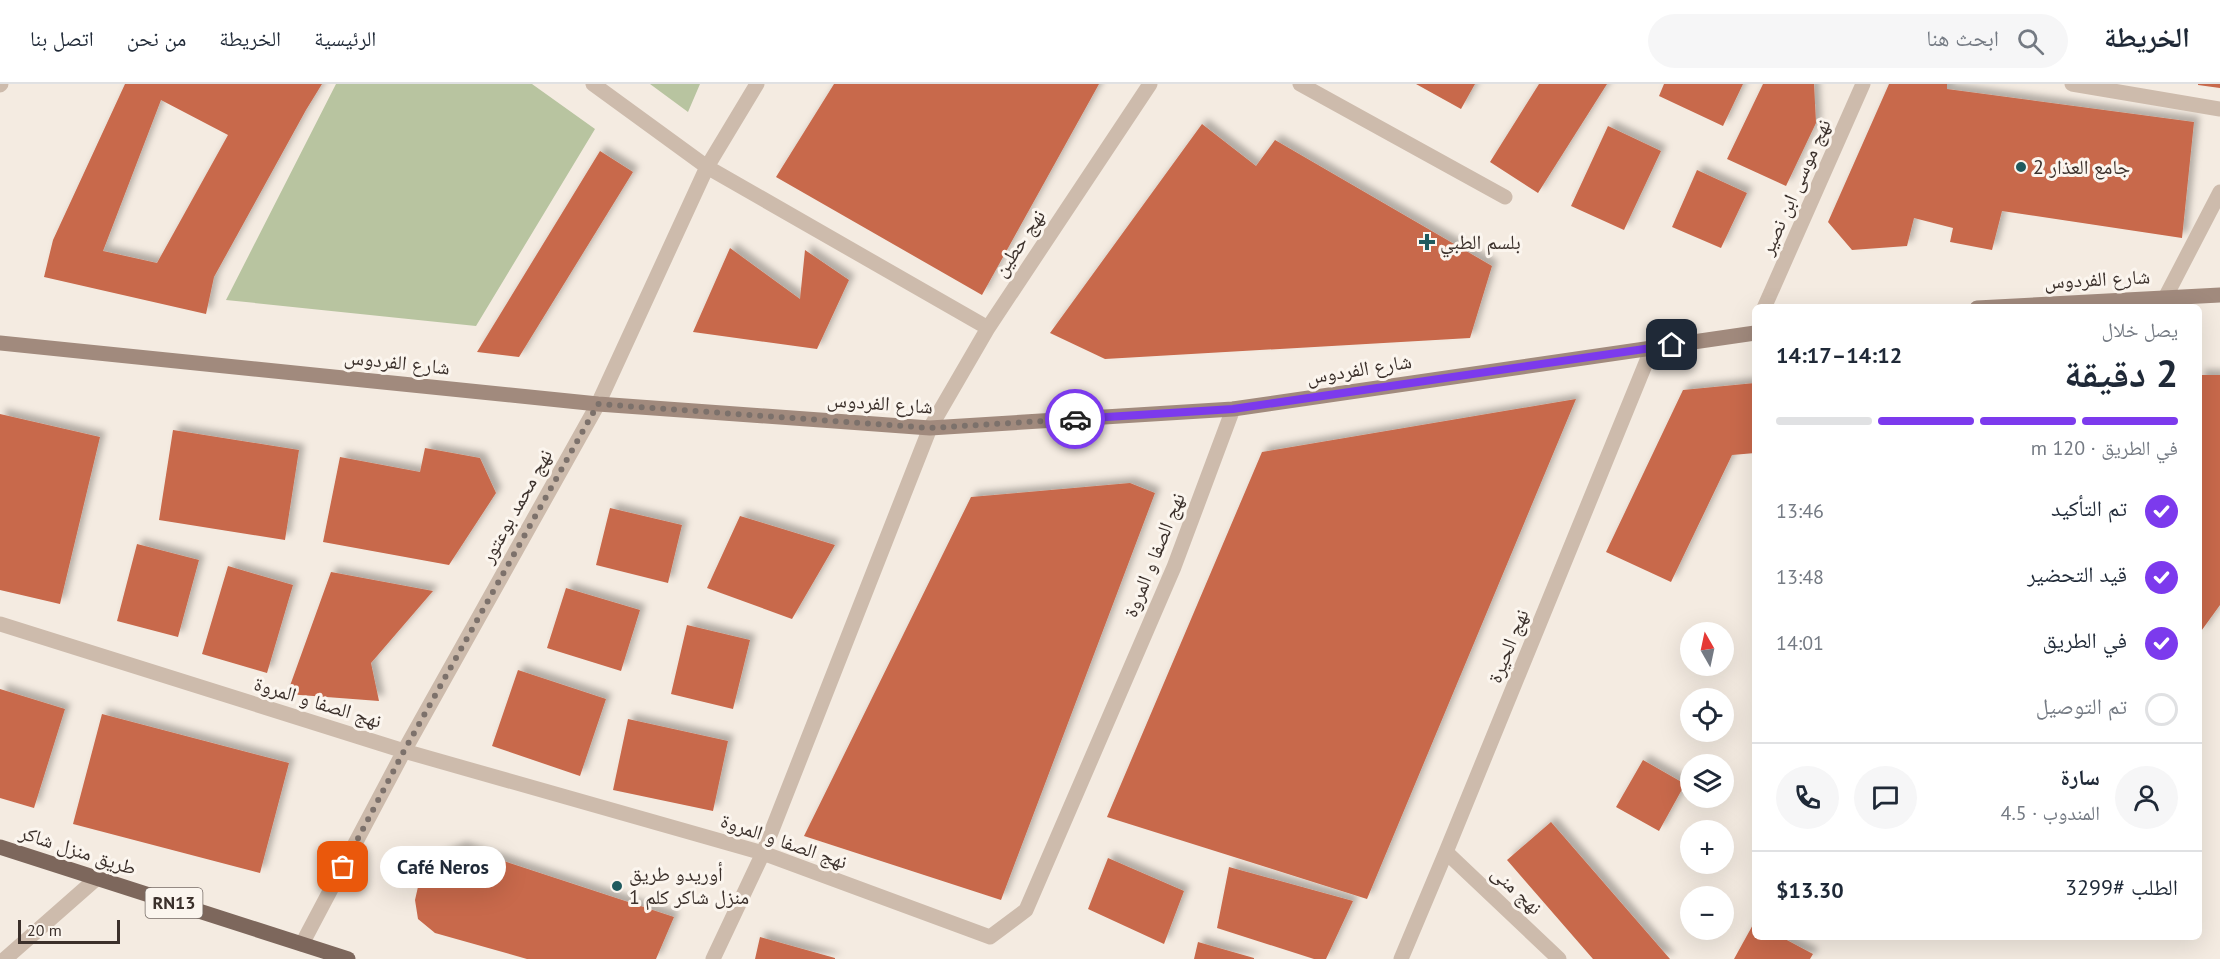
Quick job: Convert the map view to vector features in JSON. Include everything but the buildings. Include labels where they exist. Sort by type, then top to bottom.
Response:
[{"type":"main road","name":"طريق منزل شاكر","points":[[0,847],[348,959]]},
{"type":"street","points":[[593,84],[707,166],[988,328]]},
{"type":"street","name":"نهج محمد بوعتور","points":[[302,944],[404,751],[598,404],[707,166],[757,84]]},
{"type":"street","name":"نهج حطين","points":[[713,959],[763,853],[930,428],[988,328],[1150,84]]},
{"type":"street","points":[[1300,84],[1505,197]]},
{"type":"street","name":"نهج موسى ابن نصير","points":[[1766,304],[1863,84]]},
{"type":"street","points":[[2072,84],[2220,109]]},
{"type":"street","points":[[2166,296],[2220,192]]},
{"type":"street","name":"شارع الفردوس","points":[[2040,304],[2220,295]]},
{"type":"street","name":"شارع الفردوس","points":[[0,343],[598,404],[930,428],[1233,409],[1752,332]]},
{"type":"street","name":"نهج الحيرة","points":[[1401,959],[1652,348]]},
{"type":"street","name":"نهج الصفا و المروة","points":[[0,624],[404,751],[763,853],[990,937],[1026,910],[1174,567],[1233,409]]},
{"type":"street","name":"نهج منى","points":[[1446,852],[1559,959]]},
{"type":"street","points":[[5,959],[97,878]]},
{"type":"green space","points":[[336,84],[532,84],[595,129],[476,326],[226,300]]},
{"type":"green space","points":[[650,84],[700,84],[688,112]]},
{"type":"way so far","points":[[343,867],[404,751],[598,404],[930,428],[1075,419]]},
{"type":"place","name":"جامع العذار 2","points":[[2021,167]]},
{"type":"place","name":"بلسم الطبي","points":[[1427,242]]},
{"type":"place","name":"Café Neros","points":[[343,867]]},
{"type":"place","name":"أوريدو طريق منزل شاكر كلم 1","points":[[617,886]]},
{"type":"route","points":[[1075,419],[1233,409],[1672,345]]}]
